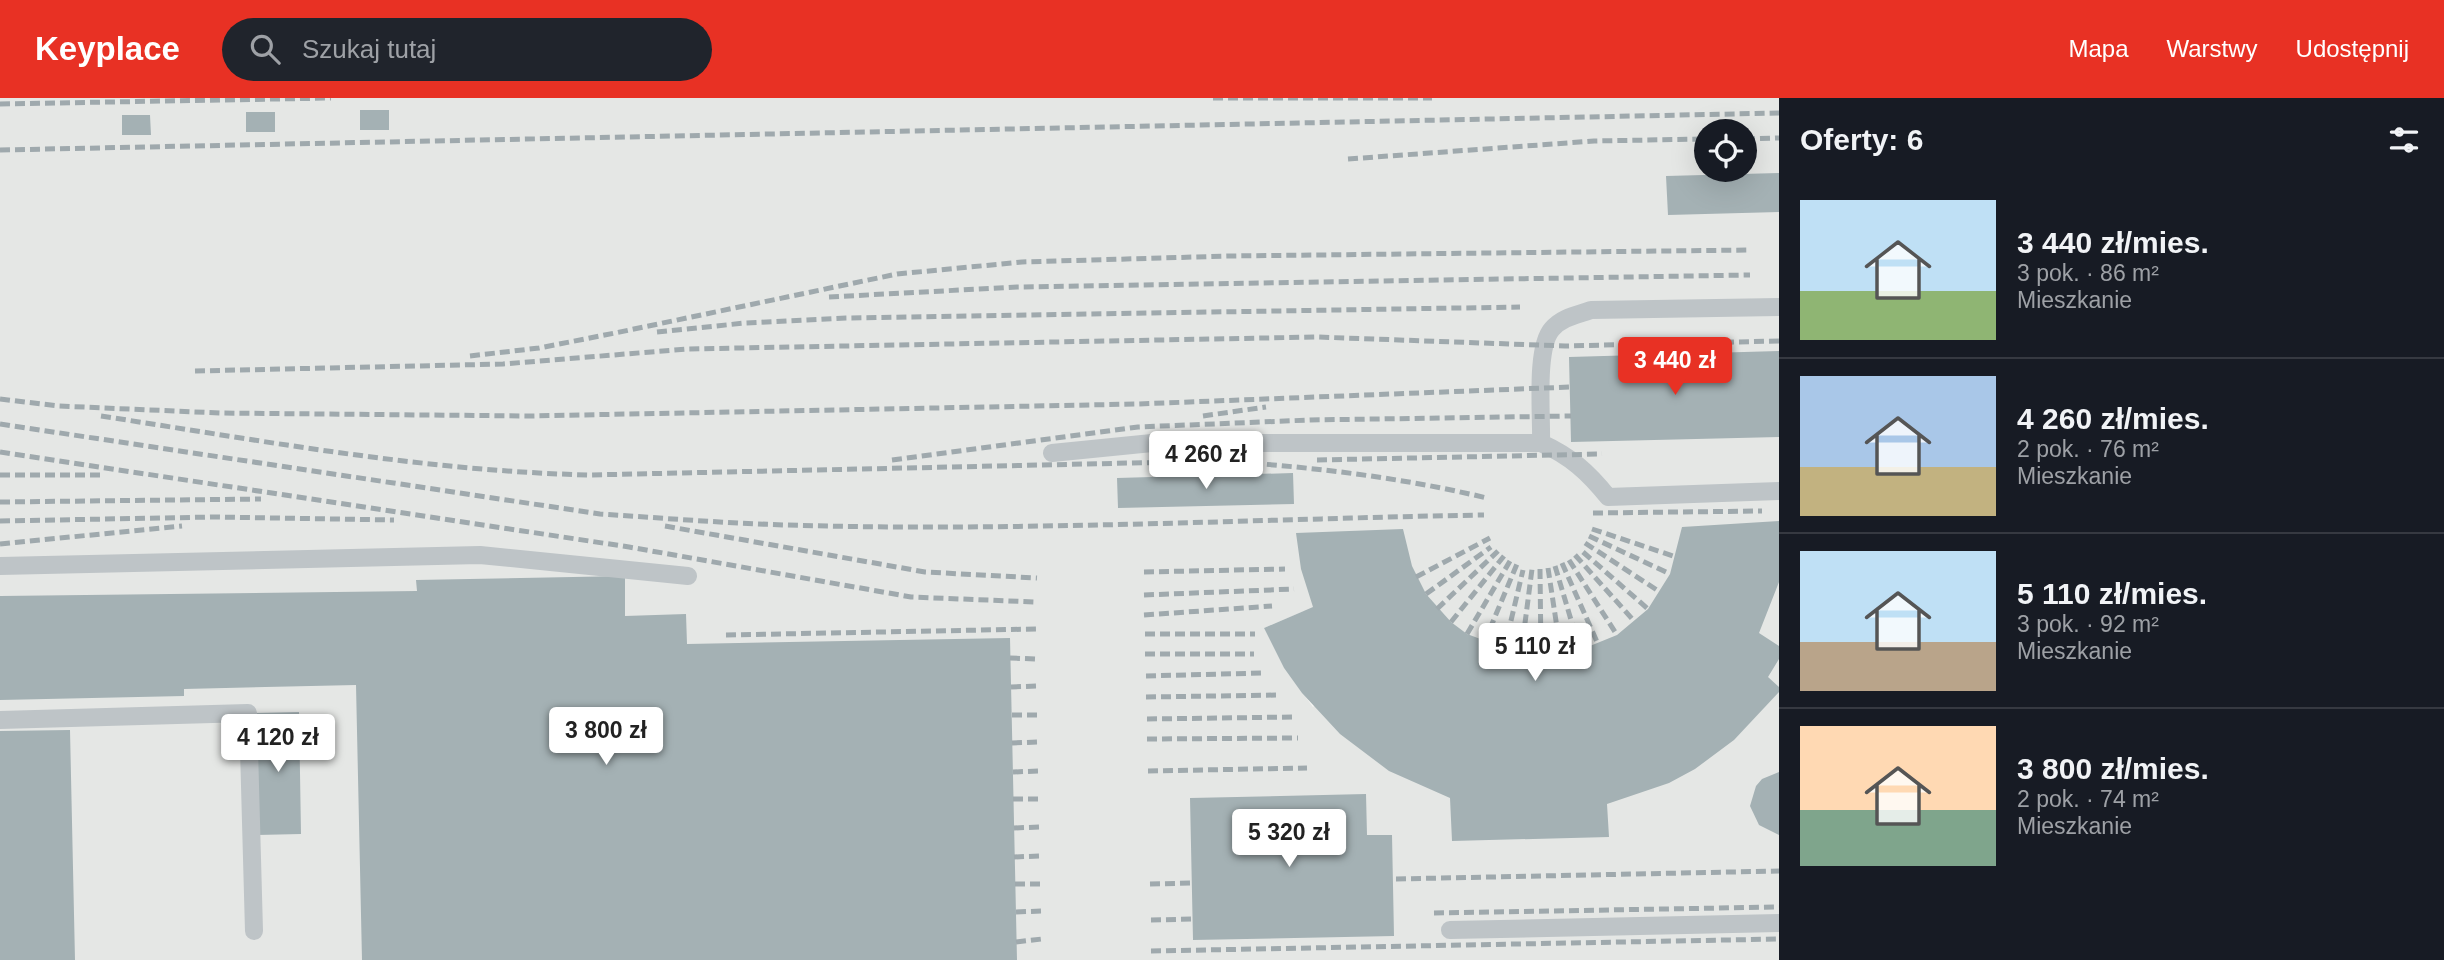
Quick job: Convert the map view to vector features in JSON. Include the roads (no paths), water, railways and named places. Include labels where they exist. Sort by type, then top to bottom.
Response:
[{"type":"lane","points":[[1541,443],[1543,345],[1550,330],[1563,319],[1591,310],[1779,307]]},
{"type":"lane","points":[[1052,453],[1152,443],[1541,443],[1567,455],[1591,475],[1608,497],[1779,491]]},
{"type":"lane","points":[[0,566],[480,555],[688,576]]},
{"type":"lane","points":[[0,720],[248,713],[254,931]]},
{"type":"lane","points":[[1450,930],[1779,923]]},
{"type":"railway","points":[[0,104],[331,98]]},
{"type":"railway","points":[[1213,98],[1432,98]]},
{"type":"railway","points":[[0,150],[1779,113]]},
{"type":"railway","points":[[1757,139],[1779,138]]},
{"type":"railway","points":[[1348,159],[1594,141],[1694,139]]},
{"type":"railway","points":[[470,356],[539,348],[897,274],[1022,262],[1230,256],[1749,250]]},
{"type":"railway","points":[[829,297],[1017,287],[1750,275]]},
{"type":"railway","points":[[657,332],[745,323],[846,318],[1520,307]]},
{"type":"railway","points":[[195,371],[503,364],[687,349],[1317,337],[1565,346],[1779,341]]},
{"type":"railway","points":[[0,399],[59,406],[220,413],[529,416],[1138,404],[1570,387]]},
{"type":"railway","points":[[1203,416],[1266,407]]},
{"type":"railway","points":[[101,416],[284,445],[466,468],[528,472],[589,475],[1222,461],[1355,474],[1487,498]]},
{"type":"railway","points":[[892,460],[1138,427],[1310,420],[1571,416]]},
{"type":"railway","points":[[0,424],[600,514],[715,522],[960,527],[1484,515]]},
{"type":"railway","points":[[0,452],[629,547],[911,597],[1035,602]]},
{"type":"railway","points":[[1317,460],[1602,454]]},
{"type":"railway","points":[[0,475],[100,475]]},
{"type":"railway","points":[[0,502],[261,499]]},
{"type":"railway","points":[[1593,513],[1762,511]]},
{"type":"railway","points":[[0,521],[215,517],[394,520]]},
{"type":"railway","points":[[0,544],[182,526]]},
{"type":"railway","points":[[665,526],[925,572],[1037,578]]},
{"type":"railway","points":[[1592,529],[1676,557]]},
{"type":"railway","points":[[1589,536],[1670,574]]},
{"type":"railway","points":[[1416,577],[1490,538]]},
{"type":"railway","points":[[1585,543],[1660,592]]},
{"type":"railway","points":[[1426,594],[1491,547]]},
{"type":"railway","points":[[1437,609],[1498,551]]},
{"type":"railway","points":[[1583,552],[1648,609]]},
{"type":"railway","points":[[1575,555],[1635,622]]},
{"type":"railway","points":[[1451,622],[1504,556]]},
{"type":"railway","points":[[1569,560],[1617,635]]},
{"type":"railway","points":[[1467,634],[1510,561]]},
{"type":"railway","points":[[1562,563],[1598,644]]},
{"type":"railway","points":[[1484,643],[1517,564]]},
{"type":"railway","points":[[1555,566],[1580,650]]},
{"type":"railway","points":[[1548,568],[1561,654]]},
{"type":"railway","points":[[1144,572],[1285,569]]},
{"type":"railway","points":[[1521,654],[1532,569]]},
{"type":"railway","points":[[1540,569],[1541,656]]},
{"type":"railway","points":[[1504,650],[1523,570]]},
{"type":"railway","points":[[1144,595],[1294,589]]},
{"type":"railway","points":[[1144,615],[1272,606]]},
{"type":"railway","points":[[726,635],[1036,629]]},
{"type":"railway","points":[[1145,634],[1255,634]]},
{"type":"railway","points":[[1145,654],[1254,654]]},
{"type":"railway","points":[[1010,658],[1036,659]]},
{"type":"railway","points":[[1146,676],[1265,673]]},
{"type":"railway","points":[[1011,687],[1037,686]]},
{"type":"railway","points":[[1146,697],[1280,695]]},
{"type":"railway","points":[[1012,715],[1037,715]]},
{"type":"railway","points":[[1147,719],[1294,717]]},
{"type":"railway","points":[[1147,739],[1298,738]]},
{"type":"railway","points":[[1012,743],[1038,742]]},
{"type":"railway","points":[[1148,771],[1307,768]]},
{"type":"railway","points":[[1013,772],[1039,771]]},
{"type":"railway","points":[[1013,799],[1039,799]]},
{"type":"railway","points":[[1014,828],[1040,827]]},
{"type":"railway","points":[[1014,857],[1040,856]]},
{"type":"railway","points":[[1396,879],[1779,871]]},
{"type":"railway","points":[[1150,884],[1193,883]]},
{"type":"railway","points":[[1015,884],[1041,884]]},
{"type":"railway","points":[[1434,913],[1779,907]]},
{"type":"railway","points":[[1016,912],[1042,911]]},
{"type":"railway","points":[[1151,920],[1193,919]]},
{"type":"railway","points":[[1016,942],[1042,939]]},
{"type":"railway","points":[[1151,951],[1779,939]]}]
